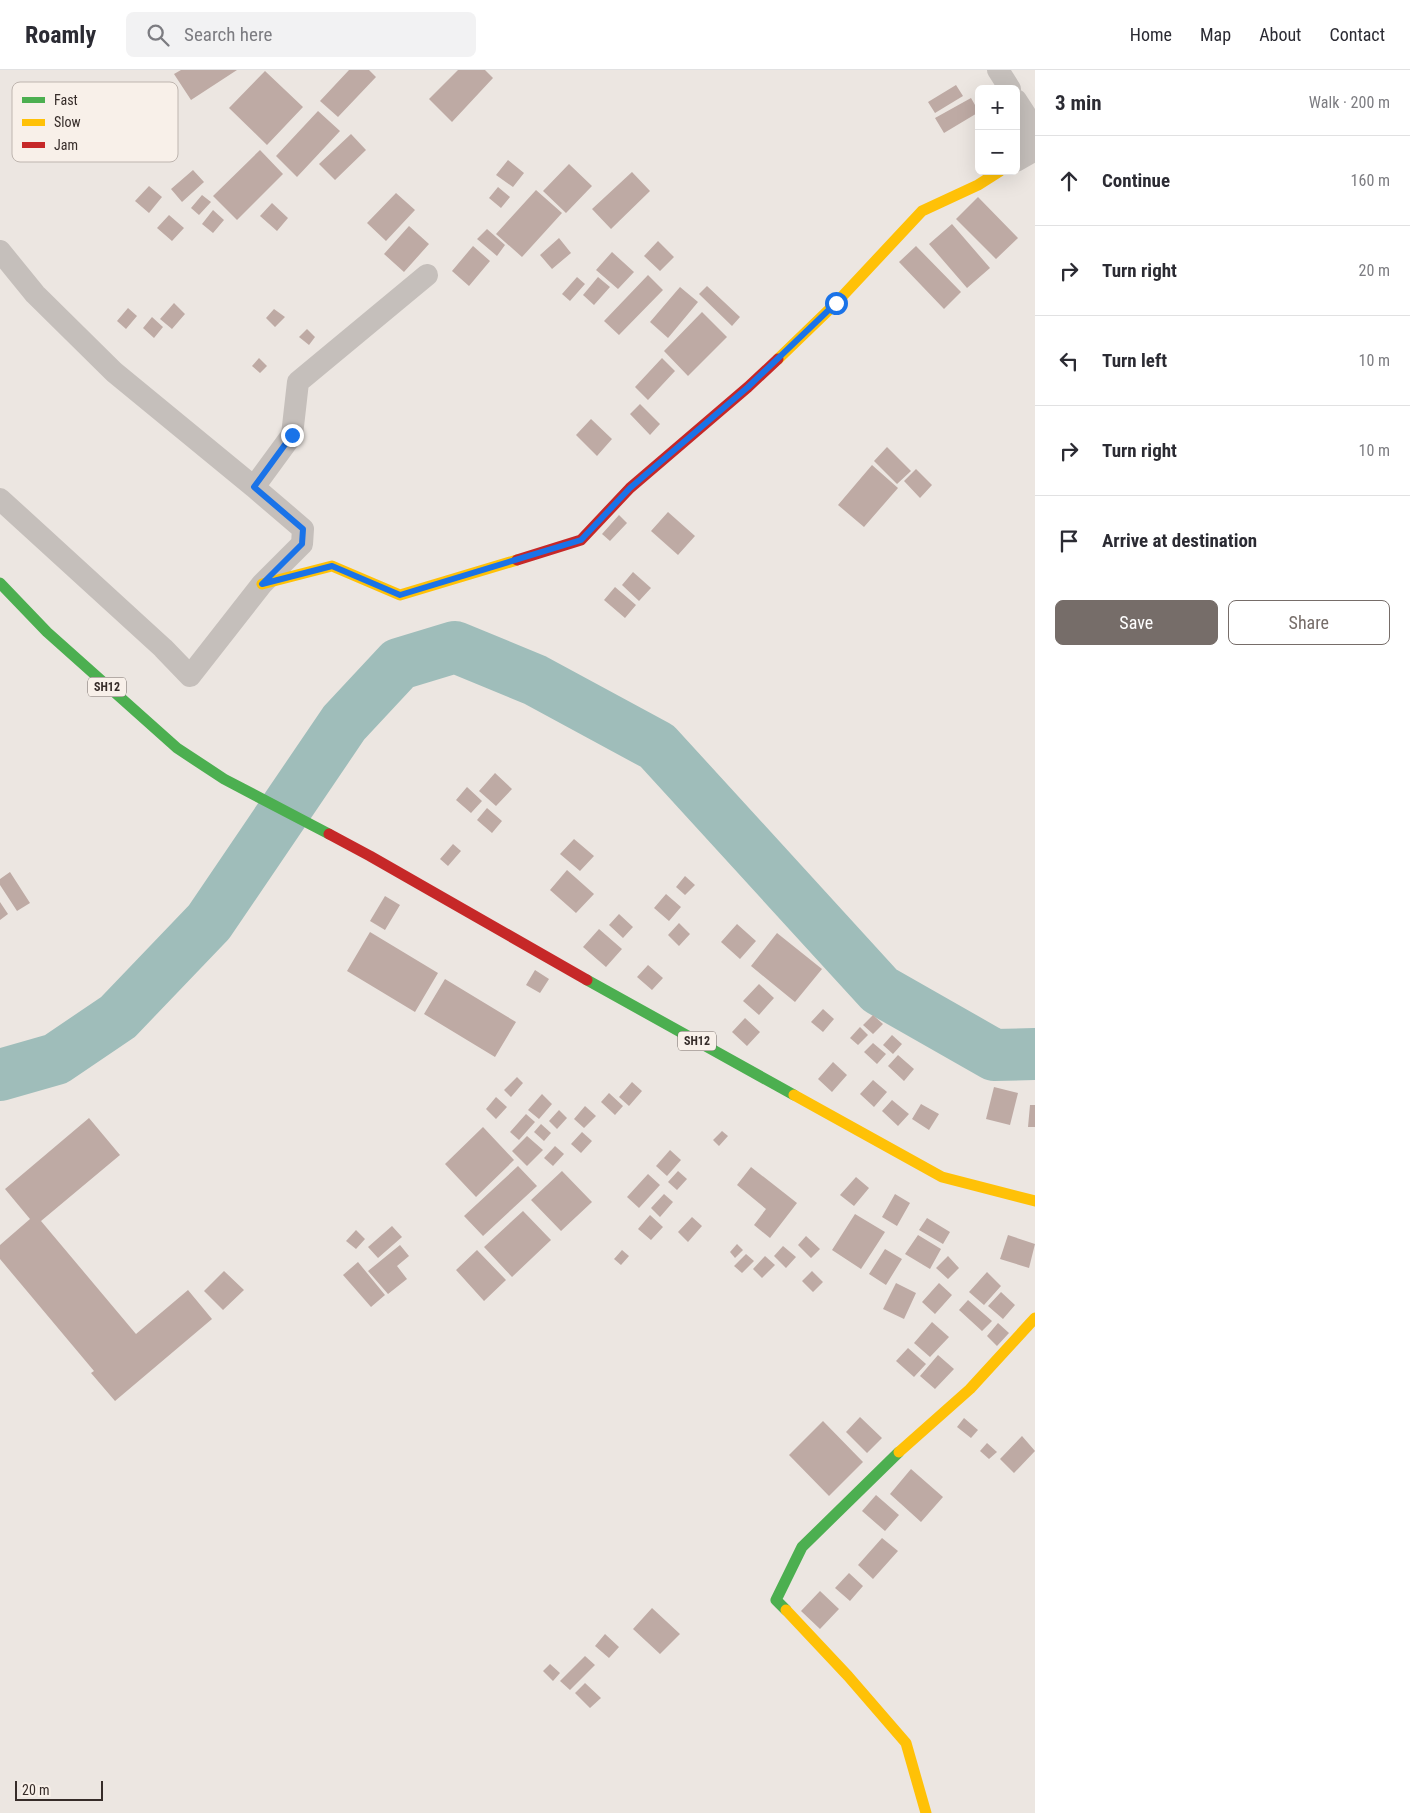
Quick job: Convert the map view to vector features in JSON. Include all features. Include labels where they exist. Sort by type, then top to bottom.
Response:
[{"type":"street","points":[[998,70],[1007,85]]},
{"type":"street","points":[[1020,106],[1029,120],[1030,153],[1020,159]]},
{"type":"street","points":[[262,584],[332,566],[400,595],[581,540],[630,488],[748,387],[836,303],[922,211],[993,175]]},
{"type":"street","points":[[0,251],[35,294],[114,372],[303,529],[302,544],[262,584],[190,676],[163,648],[0,499]]},
{"type":"street","points":[[254,487],[292,435],[298,382],[427,275]]},
{"type":"street","name":"SH12","points":[[0,584],[47,632],[176,748],[224,778],[370,856],[523,945],[942,1177],[1035,1202]]},
{"type":"street","points":[[926,1813],[906,1743],[848,1676],[776,1600],[802,1547],[908,1444],[970,1389],[1035,1318]]},
{"type":"building","points":[[181,70],[237,70],[191,100],[174,74]]},
{"type":"building","points":[[349,70],[369,70],[376,77],[338,117],[320,101]]},
{"type":"building","points":[[458,70],[485,70],[493,78],[452,122],[429,99]]},
{"type":"building","points":[[265,71],[303,107],[267,145],[229,108]]},
{"type":"building","points":[[956,85],[963,96],[935,113],[928,102]]},
{"type":"building","points":[[971,98],[975,105],[975,114],[944,133],[935,118]]},
{"type":"building","points":[[318,111],[340,131],[297,177],[276,156]]},
{"type":"building","points":[[351,134],[366,150],[335,180],[319,164]]},
{"type":"building","points":[[260,150],[283,174],[237,220],[213,196]]},
{"type":"building","points":[[508,160],[524,173],[513,187],[496,175]]},
{"type":"building","points":[[569,164],[592,186],[566,213],[543,191]]},
{"type":"building","points":[[193,170],[204,182],[182,202],[171,189]]},
{"type":"building","points":[[632,172],[650,191],[611,229],[592,209]]},
{"type":"building","points":[[149,186],[162,197],[149,213],[135,201]]},
{"type":"building","points":[[498,187],[510,197],[501,208],[489,198]]},
{"type":"building","points":[[536,190],[562,213],[522,257],[496,234]]},
{"type":"building","points":[[396,193],[415,210],[386,241],[367,223]]},
{"type":"building","points":[[202,195],[211,202],[199,215],[191,208]]},
{"type":"building","points":[[978,197],[1018,238],[996,259],[956,219]]},
{"type":"building","points":[[272,203],[288,218],[277,231],[260,216]]},
{"type":"building","points":[[213,210],[224,220],[213,233],[202,224]]},
{"type":"building","points":[[169,215],[184,228],[172,241],[157,228]]},
{"type":"building","points":[[952,224],[990,268],[967,288],[929,244]]},
{"type":"building","points":[[409,226],[429,244],[404,272],[384,254]]},
{"type":"building","points":[[487,229],[505,245],[497,256],[477,239]]},
{"type":"building","points":[[559,238],[571,253],[552,269],[540,255]]},
{"type":"building","points":[[658,241],[674,257],[660,271],[644,256]]},
{"type":"building","points":[[473,246],[490,261],[469,286],[452,271]]},
{"type":"building","points":[[916,246],[961,292],[944,309],[899,262]]},
{"type":"building","points":[[612,252],[634,272],[618,289],[596,270]]},
{"type":"building","points":[[648,275],[663,290],[619,335],[604,321]]},
{"type":"building","points":[[577,277],[585,284],[570,301],[562,294]]},
{"type":"building","points":[[598,277],[610,287],[594,305],[583,295]]},
{"type":"building","points":[[707,286],[740,317],[732,326],[699,294]]},
{"type":"building","points":[[680,287],[698,302],[668,338],[650,322]]},
{"type":"building","points":[[174,303],[185,314],[172,329],[160,319]]},
{"type":"building","points":[[128,308],[137,316],[126,329],[117,321]]},
{"type":"building","points":[[274,309],[285,317],[275,327],[266,318]]},
{"type":"building","points":[[702,312],[727,337],[688,376],[664,351]]},
{"type":"building","points":[[152,317],[163,327],[154,338],[143,328]]},
{"type":"building","points":[[307,329],[315,337],[309,345],[299,337]]},
{"type":"building","points":[[259,358],[267,366],[260,373],[252,366]]},
{"type":"building","points":[[662,358],[675,371],[648,400],[635,387]]},
{"type":"building","points":[[640,404],[660,424],[650,435],[630,414]]},
{"type":"building","points":[[591,419],[612,439],[597,456],[576,435]]},
{"type":"building","points":[[887,447],[911,471],[897,484],[874,461]]},
{"type":"building","points":[[872,465],[898,488],[864,527],[838,505]]},
{"type":"building","points":[[916,469],[932,485],[920,498],[904,481]]},
{"type":"building","points":[[668,512],[695,536],[678,555],[651,531]]},
{"type":"building","points":[[619,515],[627,523],[610,541],[602,534]]},
{"type":"building","points":[[633,572],[651,588],[639,601],[622,585]]},
{"type":"building","points":[[615,587],[636,605],[625,618],[604,600]]},
{"type":"building","points":[[495,773],[512,789],[496,806],[479,791]]},
{"type":"building","points":[[467,787],[482,801],[471,813],[456,800]]},
{"type":"building","points":[[487,808],[502,821],[492,833],[477,820]]},
{"type":"building","points":[[574,839],[594,856],[580,871],[560,854]]},
{"type":"building","points":[[453,844],[461,851],[448,866],[440,859]]},
{"type":"building","points":[[567,870],[594,894],[576,913],[550,890]]},
{"type":"building","points":[[10,872],[30,903],[17,911],[0,885],[0,879]]},
{"type":"building","points":[[685,876],[695,885],[685,895],[676,887]]},
{"type":"building","points":[[666,894],[681,907],[669,921],[654,908]]},
{"type":"building","points":[[385,896],[400,905],[385,930],[370,921]]},
{"type":"building","points":[[0,902],[8,914],[0,920]]},
{"type":"building","points":[[619,914],[633,927],[623,938],[609,925]]},
{"type":"building","points":[[679,923],[690,934],[679,946],[668,935]]},
{"type":"building","points":[[737,924],[756,941],[740,959],[721,942]]},
{"type":"building","points":[[599,929],[622,949],[606,967],[583,947]]},
{"type":"building","points":[[370,932],[438,973],[415,1012],[347,971]]},
{"type":"building","points":[[777,933],[822,969],[795,1002],[751,966]]},
{"type":"building","points":[[648,965],[663,978],[652,990],[637,977]]},
{"type":"building","points":[[535,970],[549,979],[540,993],[526,985]]},
{"type":"building","points":[[445,979],[516,1022],[495,1057],[424,1014]]},
{"type":"building","points":[[759,984],[774,998],[759,1015],[743,1001]]},
{"type":"building","points":[[823,1009],[834,1019],[823,1032],[811,1022]]},
{"type":"building","points":[[873,1015],[883,1024],[873,1034],[863,1025]]},
{"type":"building","points":[[745,1018],[760,1032],[747,1046],[732,1032]]},
{"type":"building","points":[[860,1027],[868,1035],[858,1045],[850,1038]]},
{"type":"building","points":[[892,1035],[902,1044],[893,1054],[883,1045]]},
{"type":"building","points":[[873,1043],[886,1054],[877,1064],[864,1052]]},
{"type":"building","points":[[898,1055],[914,1069],[904,1081],[888,1066]]},
{"type":"building","points":[[833,1062],[847,1075],[832,1092],[818,1079]]},
{"type":"building","points":[[517,1077],[523,1083],[511,1097],[504,1090]]},
{"type":"building","points":[[873,1080],[887,1092],[874,1107],[860,1094]]},
{"type":"building","points":[[632,1082],[642,1091],[629,1106],[619,1097]]},
{"type":"building","points":[[994,1087],[1018,1093],[1010,1125],[986,1119]]},
{"type":"building","points":[[609,1093],[623,1106],[615,1115],[601,1102]]},
{"type":"building","points":[[542,1094],[552,1104],[539,1119],[528,1110]]},
{"type":"building","points":[[496,1097],[507,1107],[496,1119],[486,1109]]},
{"type":"building","points":[[892,1100],[909,1114],[898,1126],[882,1111]]},
{"type":"building","points":[[921,1104],[939,1114],[929,1130],[912,1119]]},
{"type":"building","points":[[1030,1105],[1035,1105],[1035,1127],[1028,1127]]},
{"type":"building","points":[[585,1106],[596,1116],[584,1128],[574,1119]]},
{"type":"building","points":[[559,1110],[567,1118],[557,1129],[549,1121]]},
{"type":"building","points":[[526,1114],[535,1122],[519,1140],[510,1132]]},
{"type":"building","points":[[89,1118],[120,1155],[41,1221],[136,1334],[188,1290],[212,1319],[115,1401],[91,1373],[94,1371],[0,1259],[0,1245],[30,1219],[5,1189]]},
{"type":"building","points":[[541,1124],[551,1133],[544,1141],[534,1132]]},
{"type":"building","points":[[483,1127],[514,1160],[476,1197],[445,1164]]},
{"type":"building","points":[[722,1131],[728,1136],[719,1146],[713,1140]]},
{"type":"building","points":[[582,1132],[592,1141],[581,1153],[571,1144]]},
{"type":"building","points":[[527,1136],[543,1150],[527,1166],[512,1151]]},
{"type":"building","points":[[555,1146],[564,1154],[553,1166],[544,1158]]},
{"type":"building","points":[[670,1150],[681,1160],[667,1176],[656,1166]]},
{"type":"building","points":[[518,1166],[537,1186],[483,1236],[464,1216]]},
{"type":"building","points":[[751,1167],[797,1203],[770,1238],[754,1225],[766,1209],[737,1185]]},
{"type":"building","points":[[562,1171],[592,1202],[561,1231],[531,1200]]},
{"type":"building","points":[[678,1171],[687,1179],[677,1190],[668,1182]]},
{"type":"building","points":[[648,1174],[660,1185],[639,1208],[627,1197]]},
{"type":"building","points":[[856,1177],[869,1188],[854,1206],[840,1195]]},
{"type":"building","points":[[664,1194],[673,1202],[660,1217],[651,1208]]},
{"type":"building","points":[[895,1194],[910,1203],[897,1226],[882,1217]]},
{"type":"building","points":[[523,1211],[551,1240],[512,1277],[484,1247]]},
{"type":"building","points":[[855,1214],[885,1232],[861,1269],[832,1250]]},
{"type":"building","points":[[650,1215],[663,1227],[651,1240],[638,1229]]},
{"type":"building","points":[[692,1217],[702,1226],[688,1242],[678,1232]]},
{"type":"building","points":[[927,1218],[950,1232],[943,1244],[919,1230]]},
{"type":"building","points":[[392,1226],[402,1237],[378,1258],[368,1247]]},
{"type":"building","points":[[356,1230],[365,1239],[356,1249],[346,1241]]},
{"type":"building","points":[[918,1235],[941,1249],[930,1269],[905,1254]]},
{"type":"building","points":[[1008,1235],[1035,1244],[1029,1268],[1000,1259]]},
{"type":"building","points":[[806,1236],[820,1249],[811,1258],[798,1245]]},
{"type":"building","points":[[737,1244],[743,1250],[735,1258],[730,1252]]},
{"type":"building","points":[[400,1245],[409,1256],[397,1266],[407,1279],[388,1294],[368,1271]]},
{"type":"building","points":[[783,1246],[796,1257],[786,1268],[774,1256]]},
{"type":"building","points":[[885,1249],[902,1259],[886,1285],[869,1274]]},
{"type":"building","points":[[477,1250],[506,1280],[484,1301],[456,1270]]},
{"type":"building","points":[[622,1250],[629,1256],[621,1265],[614,1259]]},
{"type":"building","points":[[746,1254],[754,1261],[742,1273],[734,1266]]},
{"type":"building","points":[[765,1256],[775,1265],[762,1278],[753,1269]]},
{"type":"building","points":[[948,1256],[959,1268],[948,1279],[936,1268]]},
{"type":"building","points":[[358,1262],[385,1295],[371,1307],[343,1275]]},
{"type":"building","points":[[224,1271],[244,1290],[223,1310],[204,1291]]},
{"type":"building","points":[[812,1271],[823,1282],[813,1292],[802,1281]]},
{"type":"building","points":[[987,1272],[1001,1286],[984,1305],[969,1292]]},
{"type":"building","points":[[896,1283],[916,1293],[904,1319],[883,1309]]},
{"type":"building","points":[[939,1283],[952,1295],[935,1314],[922,1302]]},
{"type":"building","points":[[1001,1292],[1015,1305],[1003,1319],[988,1306]]},
{"type":"building","points":[[968,1300],[992,1321],[982,1331],[959,1310]]},
{"type":"building","points":[[932,1322],[949,1337],[930,1357],[914,1343]]},
{"type":"building","points":[[998,1323],[1009,1333],[997,1346],[987,1336]]},
{"type":"building","points":[[908,1348],[926,1364],[914,1377],[896,1361]]},
{"type":"building","points":[[938,1355],[954,1369],[935,1389],[920,1376]]},
{"type":"building","points":[[860,1417],[882,1438],[867,1453],[846,1432]]},
{"type":"building","points":[[964,1418],[978,1430],[971,1438],[957,1427]]},
{"type":"building","points":[[823,1421],[863,1462],[829,1496],[789,1455]]},
{"type":"building","points":[[1022,1436],[1035,1451],[1014,1473],[1000,1459]]},
{"type":"building","points":[[987,1443],[997,1452],[989,1459],[980,1451]]},
{"type":"building","points":[[911,1469],[943,1497],[921,1522],[890,1494]]},
{"type":"building","points":[[876,1495],[899,1515],[885,1531],[862,1511]]},
{"type":"building","points":[[882,1538],[898,1551],[873,1579],[858,1565]]},
{"type":"building","points":[[849,1573],[863,1586],[850,1601],[835,1588]]},
{"type":"building","points":[[820,1591],[839,1609],[820,1629],[801,1611]]},
{"type":"building","points":[[652,1608],[680,1634],[660,1654],[633,1629]]},
{"type":"building","points":[[605,1634],[619,1647],[609,1658],[595,1646]]},
{"type":"building","points":[[585,1656],[595,1665],[570,1690],[560,1681]]},
{"type":"building","points":[[550,1664],[560,1673],[553,1681],[543,1671]]},
{"type":"building","points":[[585,1683],[601,1698],[590,1708],[575,1693]]},
{"type":"waterway","points":[[0,1075],[56,1059],[118,1017],[209,922],[344,723],[399,664],[455,647],[535,680],[657,746],[880,990],[994,1055],[1035,1054]]},
{"type":"traffic: fast","points":[[0,583],[47,632],[177,748],[224,779],[329,834]]},
{"type":"traffic: fast","points":[[587,980],[794,1095]]},
{"type":"traffic: fast","points":[[786,1610],[776,1600],[802,1547],[899,1452]]},
{"type":"traffic: slow","points":[[778,359],[836,303],[922,211],[978,185],[994,175]]},
{"type":"traffic: slow","points":[[262,584],[332,566],[400,595],[517,560]]},
{"type":"traffic: slow","points":[[794,1095],[942,1177],[1035,1201]]},
{"type":"traffic: slow","points":[[899,1452],[970,1389],[1035,1318]]},
{"type":"traffic: slow","points":[[786,1610],[848,1676],[906,1743],[926,1813]]},
{"type":"traffic: jam","points":[[517,560],[581,540],[630,488],[778,359]]},
{"type":"traffic: jam","points":[[329,834],[587,980]]},
{"type":"route","points":[[292,435],[254,487],[303,529],[302,544],[262,584],[332,566],[400,595],[581,540],[630,488],[748,387],[836,303]]}]
